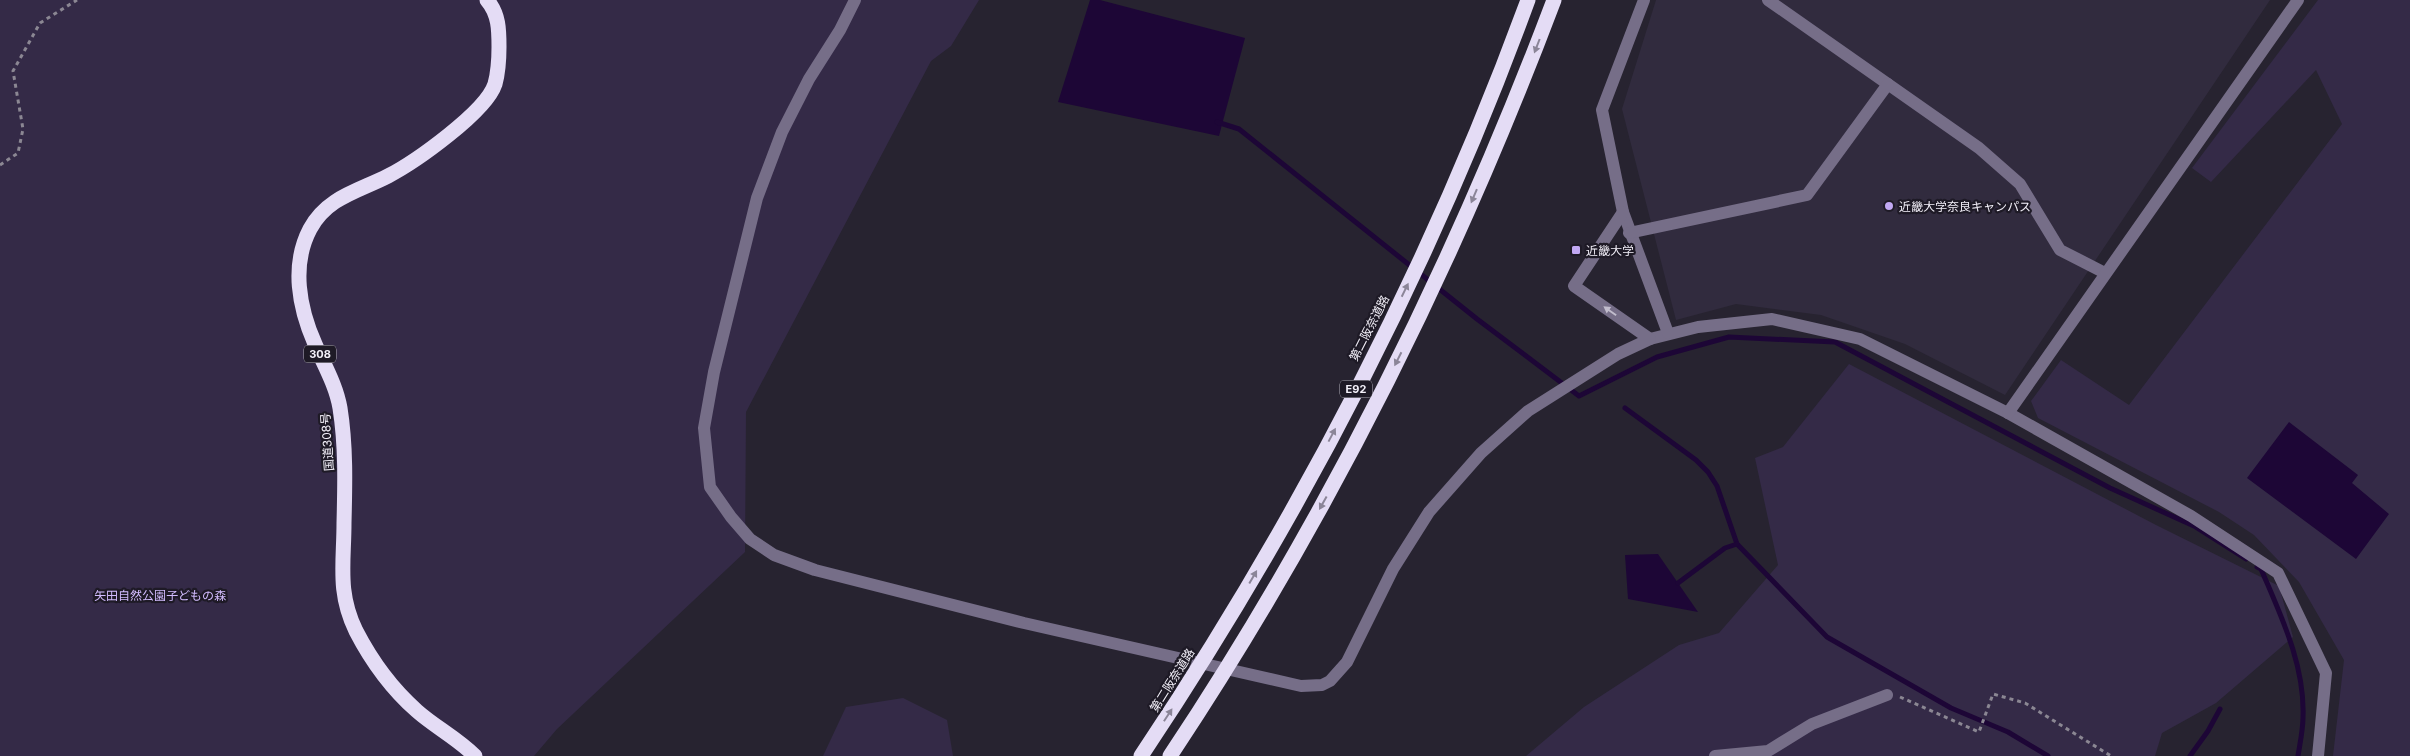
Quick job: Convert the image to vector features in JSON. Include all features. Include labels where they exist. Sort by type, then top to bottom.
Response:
[{"type":"highway","name":"国道308号","points":[[474,756],[417,711],[400,694],[368,653],[347,611],[342,590],[341,569],[344,478],[342,420],[332,382],[314,343],[302,306],[298,275],[304,246],[310,230],[319,215],[331,204],[411,162],[482,106],[494,85],[499,56],[499,27],[496,15],[487,0]]},
{"type":"highway","name":"第二阪奈道路","points":[[1141,756],[1236,606],[1300,495],[1354,394],[1451,191],[1503,69],[1528,0]]},
{"type":"highway","name":"E92","points":[[1170,756],[1256,618],[1320,507],[1426,304],[1525,77],[1554,0]]},
{"type":"street","points":[[855,0],[840,30],[809,79],[782,132],[757,198],[714,372],[704,428],[710,487],[731,517],[750,539],[782,558],[815,570],[1149,652],[1264,676],[1301,686],[1322,685],[1330,681],[1347,662],[1393,569],[1429,512],[1480,453],[1528,411],[1618,354],[1650,339],[1698,327],[1772,319],[1860,339],[2008,413],[2191,516],[2278,573],[2326,673],[2318,756]]},
{"type":"street","points":[[1644,0],[1602,110],[1622,212],[1668,333]]},
{"type":"street","points":[[1768,0],[1979,148],[2020,184],[2060,250],[2105,274]]},
{"type":"street","points":[[2008,413],[2298,0]]},
{"type":"street","points":[[1629,233],[1807,195],[1888,84]]},
{"type":"street","points":[[1622,212],[1574,286],[1650,339]]},
{"type":"street","points":[[1715,756],[1768,751],[1812,724],[1886,695]]},
{"type":"path","points":[[0,165],[18,153],[23,129],[13,71],[40,23],[77,0]]},
{"type":"path","points":[[1886,695],[1902,697],[1979,732],[1993,694],[2025,703],[2111,756]]},
{"type":"shaded area","points":[[1090,0],[1100,0],[1245,38],[1219,136],[1058,102]]},
{"type":"shaded area","name":"近畿大学奈良キャンパス","points":[[1656,0],[2270,0],[2005,395],[1905,344],[1821,315],[1736,304],[1676,320],[1622,109]]},
{"type":"shaded area","points":[[2289,422],[2358,475],[2352,483],[2389,514],[2356,559],[2247,478]]},
{"type":"shaded area","points":[[1658,554],[1698,612],[1628,599],[1625,555]]},
{"type":"green space","name":"矢田自然公園子どもの森","points":[[0,0],[979,0],[951,46],[931,61],[746,412],[745,552],[557,729],[534,756],[0,756]]},
{"type":"green space","points":[[2318,0],[2410,0],[2410,756],[2333,756],[2344,660],[2299,582],[2254,535],[2219,512],[2038,418],[2031,401],[2061,360],[2129,405],[2342,124],[2316,70],[2211,182],[2192,168]]},
{"type":"green space","points":[[1849,364],[2156,525],[2279,586],[2293,637],[2216,703],[2162,733],[2155,756],[1526,756],[1584,707],[1679,645],[1719,633],[1778,565],[1755,458],[1783,447]]},
{"type":"green space","points":[[903,698],[947,720],[953,756],[823,756],[846,707]]},
{"type":"waterway","points":[[1217,122],[1239,129],[1477,319],[1579,396],[1657,357],[1729,337],[1835,342],[2110,488],[2194,526],[2246,559]]},
{"type":"waterway","points":[[1625,408],[1696,460],[1708,472],[1717,486],[1737,544],[1827,637],[1951,708],[2008,732],[2048,756]]},
{"type":"waterway","points":[[1678,583],[1725,548],[1737,544]]},
{"type":"waterway","points":[[2257,567],[2261,569],[2284,623],[2296,660],[2303,698],[2302,732],[2298,756]]},
{"type":"waterway","points":[[2190,756],[2208,731],[2220,709]]},
{"type":"place","name":"近畿大学奈良キャンパス","points":[[1889,206]]},
{"type":"place","name":"近畿大学","points":[[1576,250]]}]
